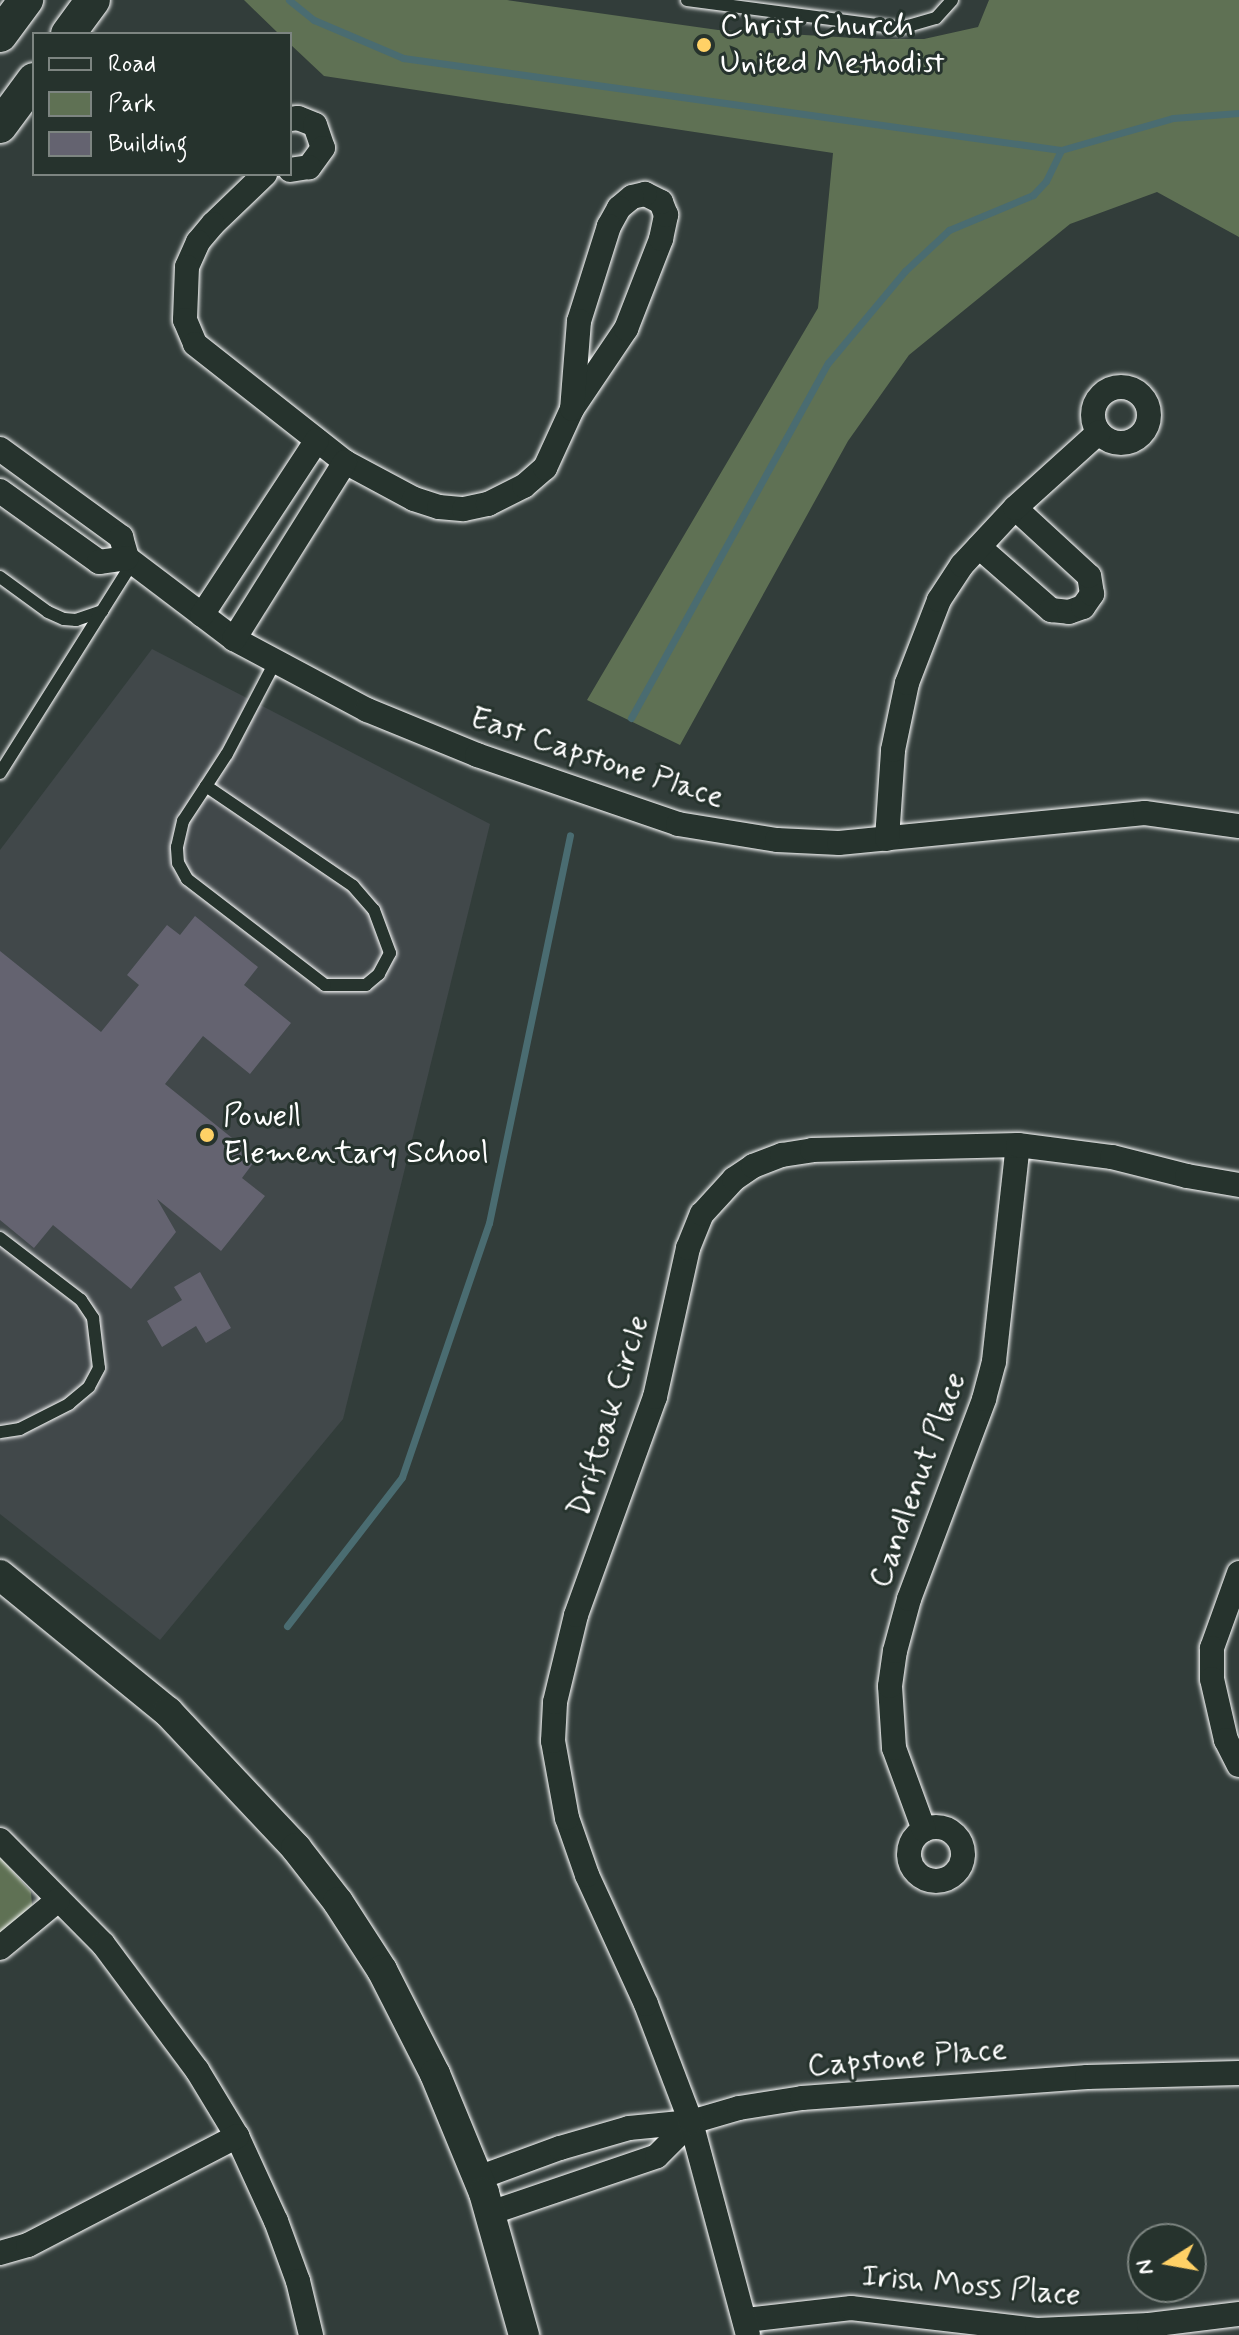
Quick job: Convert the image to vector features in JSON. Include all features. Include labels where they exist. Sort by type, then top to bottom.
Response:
[{"type":"main road","points":[[0,35],[26,0]]},
{"type":"main road","points":[[69,32],[93,0]]},
{"type":"main road","points":[[0,126],[32,83]]},
{"type":"street","points":[[292,119],[315,125],[323,148],[309,167],[292,170]]},
{"type":"street","points":[[263,176],[198,242],[187,267],[185,320],[195,344],[345,462],[414,499],[439,507],[464,509],[488,504],[524,486],[545,468],[572,409],[626,329],[661,239],[666,215],[661,202],[645,194],[632,197],[619,208],[609,226],[579,321],[572,409]]},
{"type":"street","points":[[887,839],[893,750],[907,683],[939,600],[979,547],[1015,508],[1099,432]]},
{"type":"street","points":[[202,615],[317,440]]},
{"type":"street","name":"East Capstone Place","points":[[0,449],[121,537],[130,560],[234,639],[275,662],[367,710],[477,755],[678,824],[777,840],[839,843],[1145,813],[1239,826]]},
{"type":"street","points":[[234,639],[345,462]]},
{"type":"street","points":[[0,491],[99,562],[130,560]]},
{"type":"street","points":[[979,547],[1051,610],[1069,612],[1083,607],[1092,594],[1089,576],[1015,508]]},
{"type":"street","name":"Driftoak Circle","points":[[747,2328],[691,2122],[646,2004],[587,1875],[567,1818],[553,1741],[555,1702],[569,1641],[655,1397],[688,1248],[702,1214],[734,1179],[753,1166],[782,1155],[912,1146],[1018,1145],[1112,1157],[1187,1176],[1239,1185]]},
{"type":"street","name":"Candlenut Place","points":[[924,1830],[894,1748],[890,1686],[895,1651],[909,1599],[984,1399],[994,1361],[1018,1145]]},
{"type":"street","points":[[1239,1573],[1212,1648],[1212,1679],[1226,1740],[1239,1765]]},
{"type":"street","points":[[0,1575],[168,1712],[296,1848],[338,1902],[382,1970],[435,2074],[490,2213],[524,2335]]},
{"type":"street","points":[[0,1840],[103,1944],[152,2005],[237,2136],[276,2221],[298,2281],[311,2335]]},
{"type":"street","points":[[0,1948],[58,1900]]},
{"type":"street","name":"Capstone Place","points":[[478,2178],[560,2148],[629,2128],[691,2122],[739,2108],[802,2098],[1087,2077],[1239,2073]]},
{"type":"street","name":"Capstone Place","points":[[490,2213],[657,2156],[691,2122]]},
{"type":"street","points":[[0,2253],[41,2239],[237,2136]]},
{"type":"street","name":"Irish Moss Place","points":[[747,2328],[851,2308],[1037,2330],[1149,2325],[1239,2314]]},
{"type":"lane","points":[[687,0],[901,28],[936,18],[952,0]]},
{"type":"lane","points":[[0,773],[102,611],[130,560]]},
{"type":"lane","points":[[0,577],[48,612],[64,619],[76,620],[102,611]]},
{"type":"lane","points":[[206,786],[353,886],[374,910],[390,953],[379,974],[366,985],[325,985],[187,879],[178,863],[177,847],[183,821],[227,754],[275,662]]},
{"type":"lane","points":[[0,1238],[81,1300],[93,1318],[99,1368],[89,1387],[69,1404],[20,1429],[0,1432]]},
{"type":"shaded area","name":"Powell Elementary School","points":[[152,649],[490,824],[343,1419],[160,1640],[0,1514],[0,850]]},
{"type":"green space","points":[[244,0],[507,0],[718,30],[924,39],[978,27],[989,0],[1239,0],[1239,237],[1157,192],[1070,224],[909,355],[848,441],[680,745],[587,700],[818,308],[833,153],[324,76],[292,46],[292,32],[277,32]]},
{"type":"green space","points":[[0,1857],[31,1892],[32,1905],[0,1937]]},
{"type":"building","points":[[195,916],[258,967],[244,985],[291,1023],[250,1074],[203,1036],[165,1084],[257,1158],[242,1178],[265,1196],[221,1251],[157,1199],[176,1232],[131,1289],[53,1225],[34,1248],[0,1220],[0,951],[101,1032],[139,985],[127,975],[167,925],[180,935]]},
{"type":"building","points":[[200,1272],[231,1328],[206,1343],[196,1326],[162,1347],[147,1321],[182,1300],[174,1287]]},
{"type":"waterway","points":[[289,0],[314,20],[403,58],[1061,150]]},
{"type":"waterway","points":[[631,718],[828,363],[905,271],[949,230],[1033,195],[1046,181],[1061,150],[1173,118],[1239,113]]},
{"type":"waterway","points":[[287,1626],[402,1477],[489,1223],[570,835]]},
{"type":"place","name":"Christ Church United Methodist","points":[[704,45]]},
{"type":"place","name":"Powell Elementary School","points":[[207,1135]]}]
